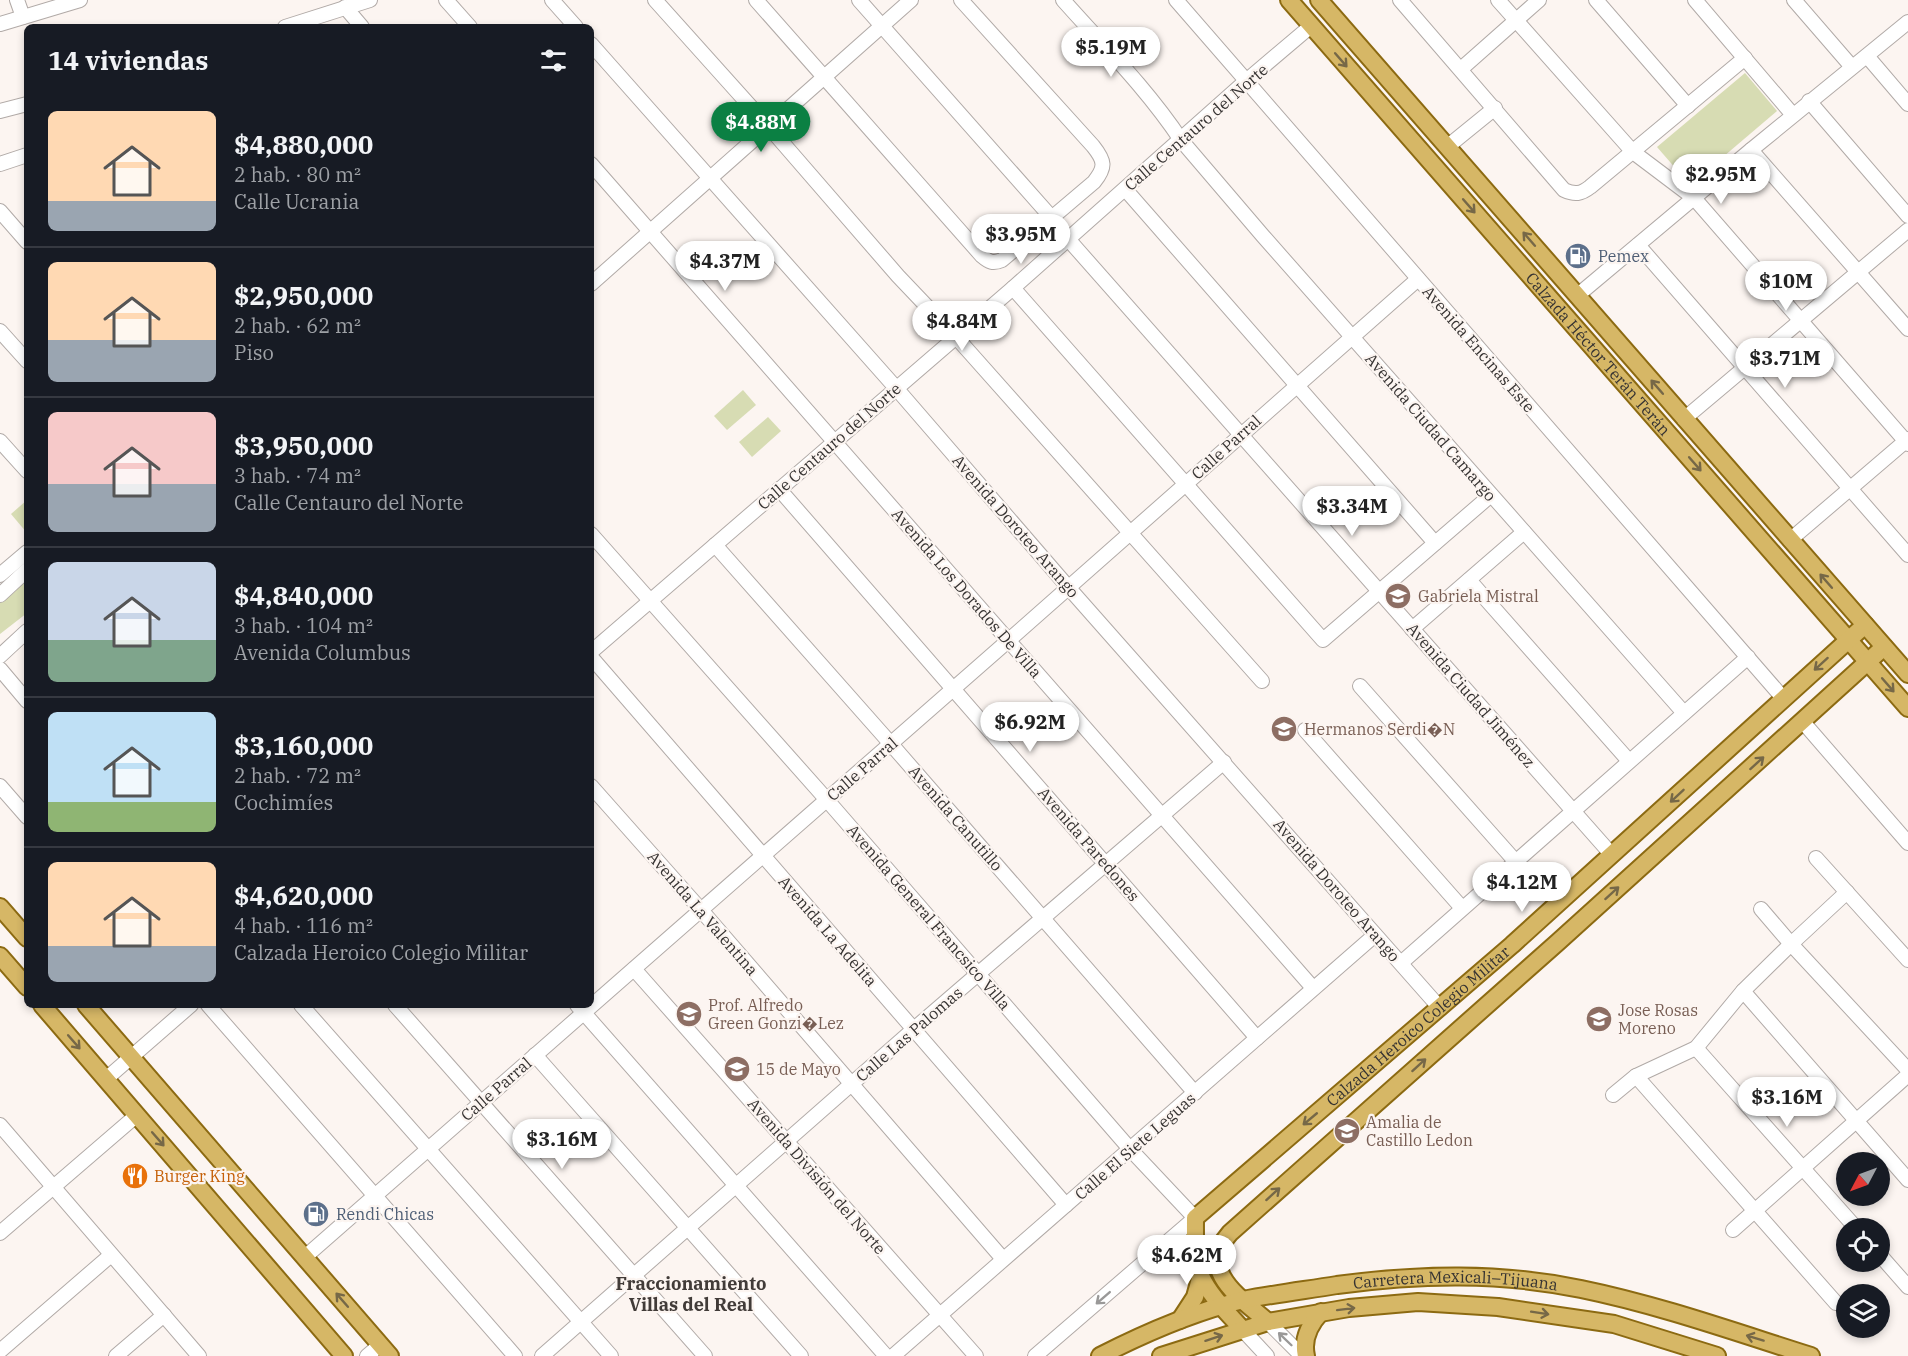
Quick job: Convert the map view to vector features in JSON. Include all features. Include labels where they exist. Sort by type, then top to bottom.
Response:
[{"type":"main road","name":"Calzada Héctor Terán Terán","points":[[1288,0],[1908,708]]},
{"type":"main road","name":"Calzada Héctor Terán Terán","points":[[1319,0],[1908,674]]},
{"type":"main road","points":[[1311,26],[1325,27],[1344,38],[1382,81],[1403,97]]},
{"type":"main road","points":[[1619,377],[1631,383],[1668,418],[1674,421],[1684,419]]},
{"type":"main road","name":"Calzada Heroico Colegio Militar","points":[[1195,1218],[1512,945],[1864,625]]},
{"type":"main road","name":"Calzada Heroico Colegio Militar","points":[[1268,1322],[1221,1277],[1216,1258],[1224,1239],[1558,942],[1884,647]]},
{"type":"main road","points":[[0,908],[24,935]]},
{"type":"main road","points":[[1552,909],[1543,928],[1547,937],[1558,942]]},
{"type":"main road","points":[[1512,945],[1523,944],[1530,955],[1523,972]]},
{"type":"main road","points":[[0,956],[24,984]]},
{"type":"main road","points":[[45,1008],[344,1356]]},
{"type":"main road","points":[[89,1008],[385,1350]]},
{"type":"main road","points":[[1195,1218],[1197,1261],[1201,1275],[1210,1291],[1242,1329]]},
{"type":"main road","points":[[1180,1320],[1195,1297],[1201,1275]]},
{"type":"main road","name":"Carretera Mexicali–Tijuana","points":[[1100,1356],[1143,1334],[1244,1300],[1389,1278],[1433,1276],[1474,1276],[1579,1288],[1639,1302],[1811,1356]]},
{"type":"main road","name":"Carretera Mexicali–Tijuana","points":[[1161,1356],[1268,1322],[1349,1308],[1418,1302],[1498,1307],[1614,1324],[1717,1356]]},
{"type":"main road","points":[[1614,1324],[1629,1306],[1639,1302]]},
{"type":"main road","points":[[1304,1356],[1308,1330],[1321,1312]]},
{"type":"street","points":[[17,0],[23,17]]},
{"type":"street","points":[[0,24],[80,0]]},
{"type":"street","points":[[294,24],[370,0]]},
{"type":"street","points":[[446,0],[467,24]]},
{"type":"street","points":[[552,0],[573,24]]},
{"type":"street","points":[[655,0],[898,276],[956,337],[1262,681]]},
{"type":"street","points":[[756,0],[982,256],[995,263],[1002,260],[1094,182],[1103,167],[1102,160],[1093,146],[961,0]]},
{"type":"street","points":[[859,0],[1051,217]]},
{"type":"street","points":[[594,281],[911,0]]},
{"type":"street","name":"Avenida Ciudad Camargo","points":[[1063,0],[1157,108],[1180,140],[1684,712]]},
{"type":"street","name":"Avenida Encinas Este","points":[[1176,0],[1783,698]]},
{"type":"street","points":[[1400,0],[1564,190],[1572,194],[1583,192],[1745,58]]},
{"type":"street","points":[[1498,0],[1633,152],[1694,198],[1907,441],[1790,540]]},
{"type":"street","points":[[1461,69],[1539,0]]},
{"type":"street","points":[[1596,0],[1688,106]]},
{"type":"street","points":[[1695,0],[1793,115]]},
{"type":"street","points":[[1794,0],[1852,67]]},
{"type":"street","points":[[345,7],[360,24]]},
{"type":"street","points":[[1578,295],[1809,101],[1908,22]]},
{"type":"street","name":"Calle Centauro del Norte","points":[[594,650],[1013,288],[1311,26]]},
{"type":"street","name":"Avenida Doroteo Arango","points":[[594,47],[1440,1008]]},
{"type":"street","points":[[1867,56],[1908,104]]},
{"type":"street","points":[[1809,101],[1908,216]]},
{"type":"street","points":[[0,111],[24,105]]},
{"type":"street","points":[[1447,147],[1495,108]]},
{"type":"street","points":[[1751,150],[1908,329]]},
{"type":"street","points":[[0,164],[24,156]]},
{"type":"street","name":"Avenida Los Dorados De Villa","points":[[594,167],[1313,988]]},
{"type":"street","points":[[1125,189],[1435,543]]},
{"type":"street","points":[[0,212],[24,239]]},
{"type":"street","points":[[1684,419],[1908,230]]},
{"type":"street","name":"Avenida Ciudad Jiménez","points":[[1068,239],[1612,855]]},
{"type":"street","points":[[1638,245],[1908,555]]},
{"type":"street","name":"Calle Parral","points":[[594,999],[634,969],[1418,279]]},
{"type":"street","points":[[1013,288],[1323,640],[1491,495]]},
{"type":"street","points":[[0,331],[24,358]]},
{"type":"street","points":[[0,441],[24,468]]},
{"type":"street","name":"Avenida Paredones","points":[[779,489],[1257,1038]]},
{"type":"street","points":[[1412,629],[1524,532]]},
{"type":"street","name":"Avenida General Francsico Villa","points":[[594,537],[1130,1149],[1195,1218]]},
{"type":"street","name":"Avenida Canutillo","points":[[715,545],[1195,1093]]},
{"type":"street","points":[[0,575],[24,555]]},
{"type":"street","points":[[0,594],[24,573]]},
{"type":"street","points":[[1469,580],[1629,761]]},
{"type":"street","points":[[0,656],[24,634]]},
{"type":"street","points":[[1401,963],[1748,657]]},
{"type":"street","name":"Avenida La Adelita","points":[[594,660],[1066,1205]]},
{"type":"street","points":[[0,670],[24,697]]},
{"type":"street","points":[[1360,686],[1516,862]]},
{"type":"street","points":[[1803,722],[1908,843]]},
{"type":"street","points":[[1305,730],[1462,908]]},
{"type":"street","name":"Calle Las Palomas","points":[[542,1356],[978,973],[1224,762]]},
{"type":"street","points":[[0,786],[24,814]]},
{"type":"street","name":"Avenida La Valentina","points":[[594,789],[1003,1259]]},
{"type":"street","points":[[1816,858],[1908,960]]},
{"type":"street","points":[[1613,1095],[1636,1076],[1696,1048],[1743,991],[1847,892]]},
{"type":"street","points":[[1733,1230],[1908,1072],[1761,909]]},
{"type":"street","name":"Calle El Siete Leguas","points":[[893,1356],[1375,935]]},
{"type":"street","name":"Avenida División del Norte","points":[[634,969],[976,1356]]},
{"type":"street","points":[[1743,991],[1908,1180]]},
{"type":"street","points":[[106,1079],[188,1008]]},
{"type":"street","points":[[211,1008],[374,1197],[516,1356]]},
{"type":"street","points":[[304,1008],[611,1356]]},
{"type":"street","points":[[398,1008],[705,1356]]},
{"type":"street","points":[[580,1009],[886,1356]]},
{"type":"street","name":"Calle Parral","points":[[304,1257],[535,1055],[580,1009]]},
{"type":"street","points":[[1696,1048],[1847,1218]]},
{"type":"street","points":[[535,1055],[801,1356]]},
{"type":"street","points":[[1636,1076],[1836,1303]]},
{"type":"street","points":[[0,1233],[137,1115]]},
{"type":"street","points":[[0,1125],[199,1356]]},
{"type":"street","points":[[1035,1356],[1195,1218]]},
{"type":"street","points":[[0,1351],[111,1255]]},
{"type":"street","points":[[1890,1266],[1908,1287]]},
{"type":"street","points":[[116,1356],[164,1315]]},
{"type":"street","points":[[1268,1322],[1304,1356]]},
{"type":"street","points":[[1242,1329],[1267,1356]]},
{"type":"street","points":[[367,1356],[385,1350]]},
{"type":"green space","points":[[1745,73],[1777,111],[1690,185],[1657,147]]},
{"type":"green space","points":[[743,390],[756,405],[727,430],[714,416]]},
{"type":"green space","points":[[768,417],[781,431],[752,457],[739,442]]},
{"type":"green space","points":[[24,503],[24,529],[11,514]]},
{"type":"green space","points":[[24,582],[24,615],[0,634],[0,603]]},
{"type":"place","name":"Pemex","points":[[1578,256]]},
{"type":"place","name":"Gabriela Mistral","points":[[1398,596]]},
{"type":"place","name":"Hermanos Serdi�N","points":[[1284,729]]},
{"type":"place","name":"Prof. Alfredo Green Gonzi�Lez","points":[[689,1014]]},
{"type":"place","name":"Jose Rosas Moreno","points":[[1599,1019]]},
{"type":"place","name":"15 de Mayo","points":[[737,1069]]},
{"type":"place","name":"Amalia de Castillo Ledon","points":[[1347,1131]]},
{"type":"place","name":"Burger King","points":[[135,1176]]},
{"type":"place","name":"Rendi Chicas","points":[[316,1214]]},
{"type":"district","name":"Fraccionamiento Villas del Real","points":[[691,1294]]}]
